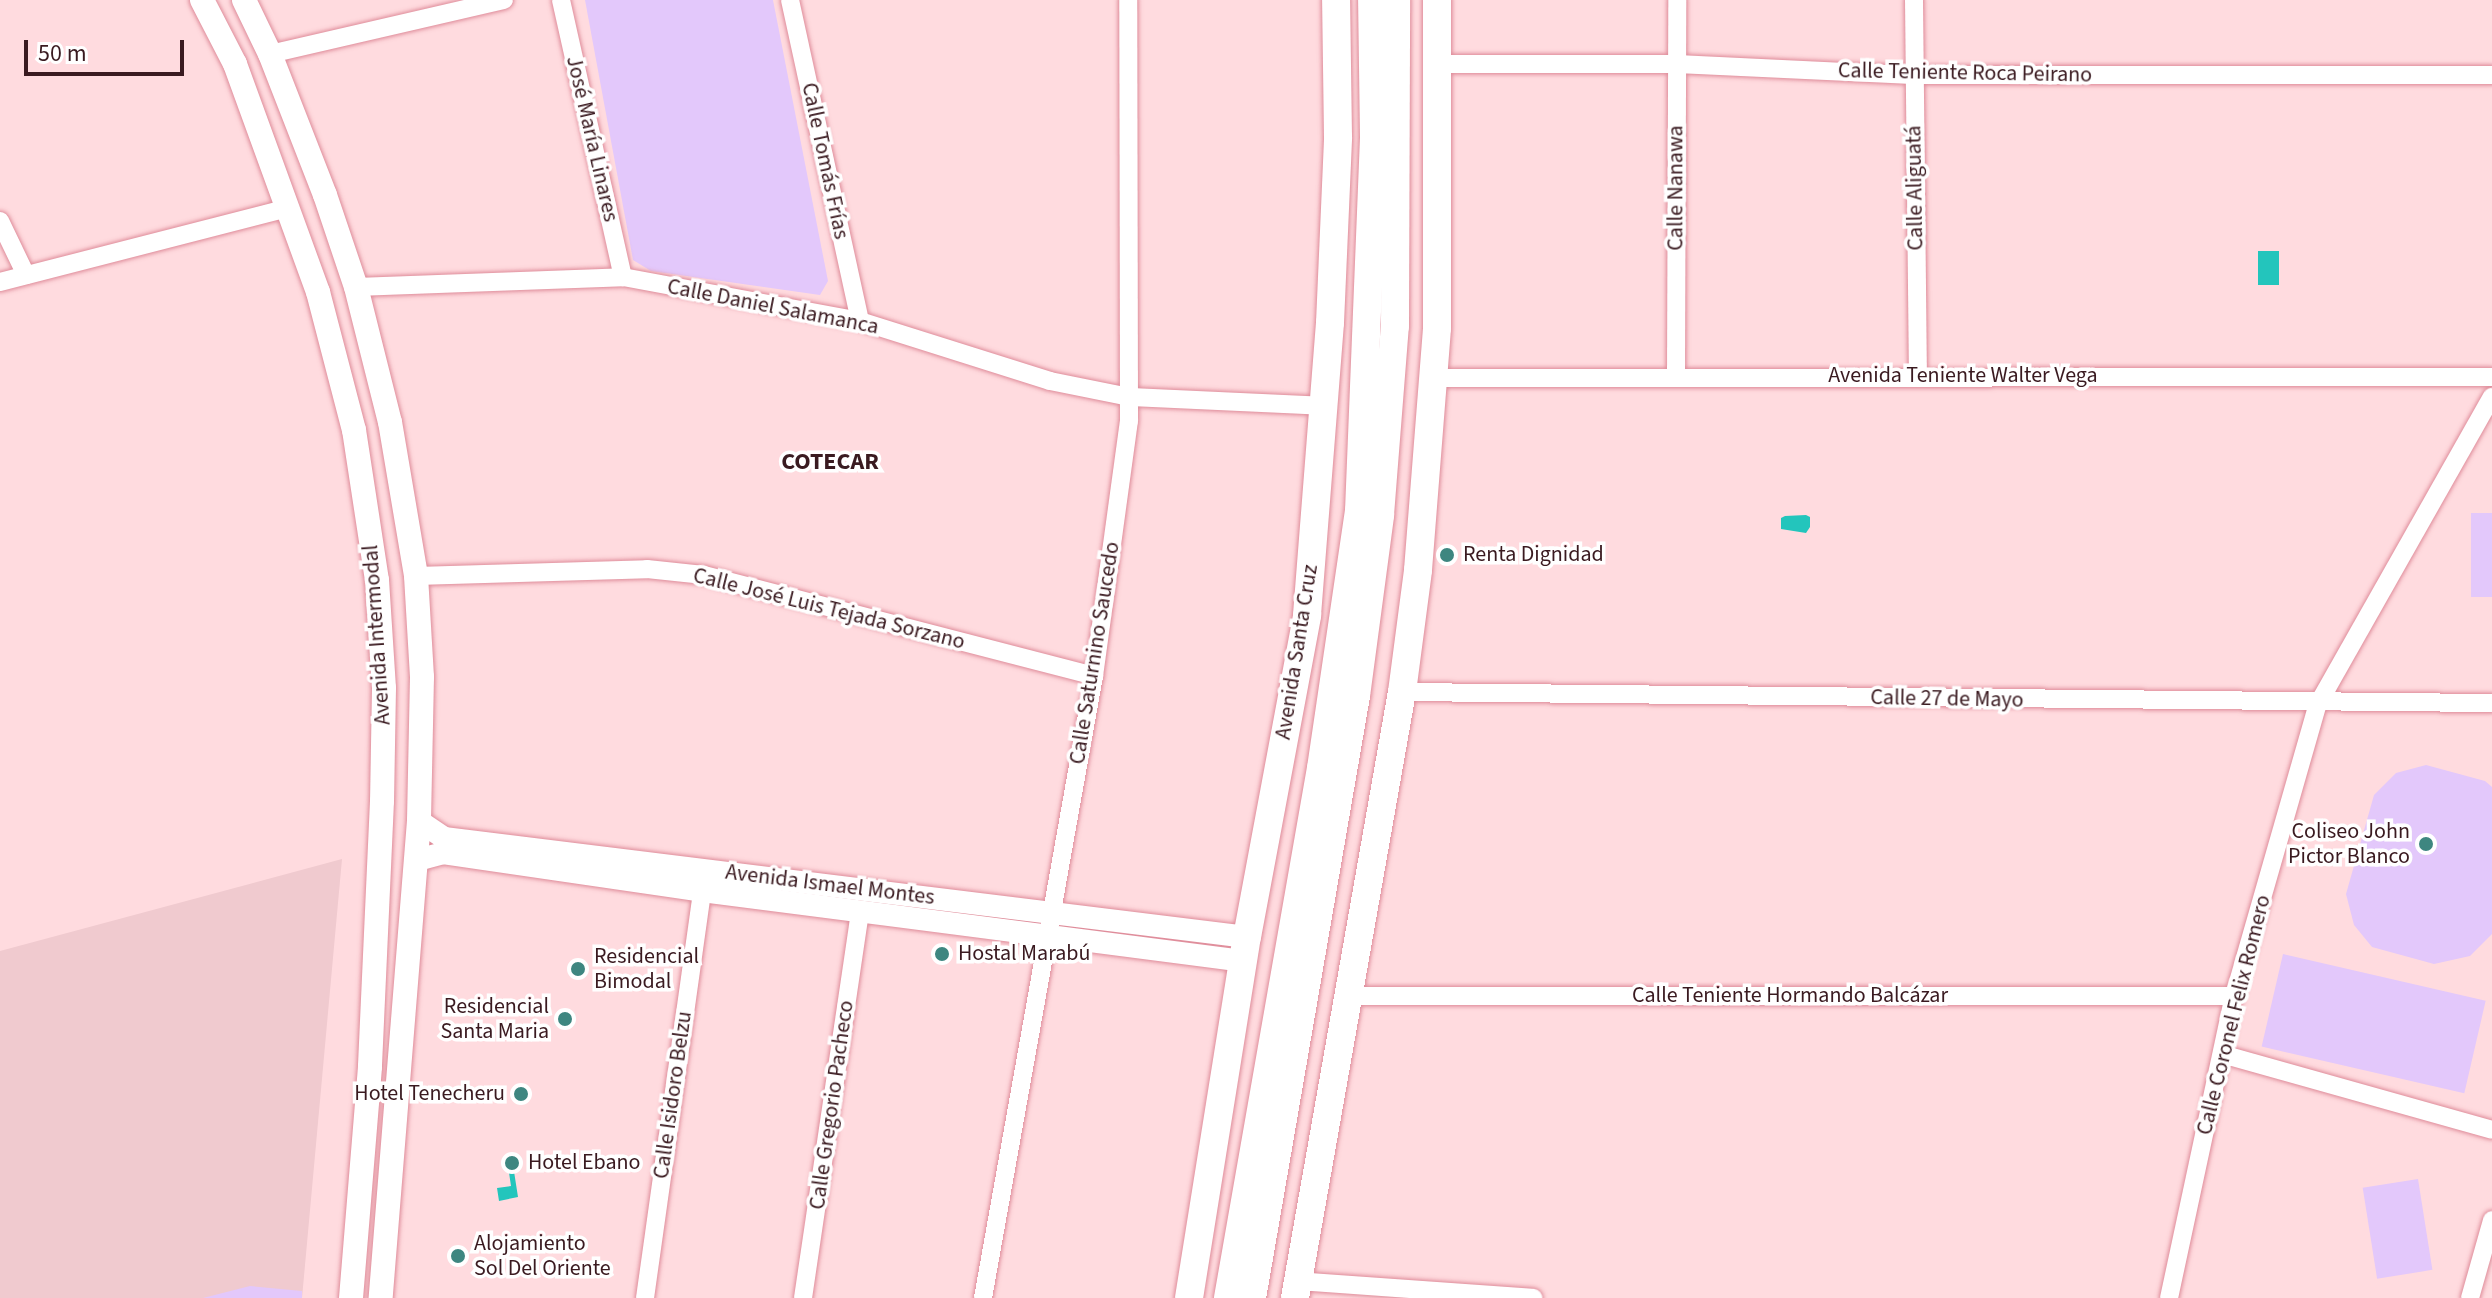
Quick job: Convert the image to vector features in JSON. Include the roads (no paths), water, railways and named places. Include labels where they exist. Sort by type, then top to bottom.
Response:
[{"type":"main road","name":"Avenida Intermodal","points":[[202,0],[235,64],[318,292],[354,430],[377,580],[384,688],[370,1067],[351,1298]]},
{"type":"main road","name":"Avenida Intermodal","points":[[244,0],[270,54],[356,287],[390,422],[416,576],[422,677],[419,821],[381,1298]]},
{"type":"main road","name":"Avenida Santa Cruz","points":[[1189,1298],[1246,949],[1307,615],[1324,406],[1338,137],[1336,0]]},
{"type":"main road","points":[[1296,1289],[1402,692],[1418,570],[1435,378],[1437,0]]},
{"type":"main road","name":"Avenida Santa Cruz","points":[[1228,1298],[1321,768],[1359,511],[1380,1]]},
{"type":"main road","points":[[1338,137],[1380,1]]},
{"type":"main road","points":[[1252,1298],[1356,696],[1380,515],[1395,326],[1395,154],[1380,1]]},
{"type":"main road","points":[[1395,154],[1438,64]]},
{"type":"main road","points":[[354,430],[390,422]]},
{"type":"street","points":[[270,54],[504,0]]},
{"type":"street","name":"José María Linares","points":[[561,0],[623,277]]},
{"type":"street","name":"Calle Tomás Frías","points":[[790,0],[860,321]]},
{"type":"street","name":"Calle Saturnino Saucedo","points":[[983,1298],[1049,912],[1094,676],[1129,397],[1128,0]]},
{"type":"street","name":"Calle Nanawa","points":[[1676,375],[1677,0]]},
{"type":"street","name":"Calle Aliguatá","points":[[1914,0],[1918,375]]},
{"type":"street","name":"Calle Teniente Roca Peirano","points":[[1438,64],[1677,64],[1913,75],[2492,75]]},
{"type":"street","points":[[0,282],[289,208]]},
{"type":"street","points":[[0,221],[26,275]]},
{"type":"street","name":"Calle Daniel Salamanca","points":[[356,287],[623,277],[860,321],[1050,381],[1129,397],[1324,406]]},
{"type":"street","name":"Avenida Teniente Walter Vega","points":[[1435,378],[1676,375],[2492,377]]},
{"type":"street","name":"Calle Coronel Felix Romero","points":[[2169,1298],[2234,996],[2318,704],[2492,397]]},
{"type":"street","name":"Calle José Luis Tejada Sorzano","points":[[416,576],[647,569],[704,575],[1094,676]]},
{"type":"street","name":"Calle 27 de Mayo","points":[[1402,692],[2318,704],[2492,703]]},
{"type":"street","name":"Avenida Ismael Montes","points":[[419,821],[444,838],[1049,912],[1246,949]]},
{"type":"street","name":"Avenida Ismael Montes","points":[[417,860],[443,853],[1046,936],[1246,949]]},
{"type":"street","name":"Calle Isidoro Belzu","points":[[645,1298],[702,891]]},
{"type":"street","name":"Calle Gregorio Pacheco","points":[[803,1298],[860,911]]},
{"type":"street","name":"Calle Teniente Hormando Balcázar","points":[[1347,996],[2234,996]]},
{"type":"street","points":[[2222,1054],[2492,1130]]},
{"type":"street","points":[[2470,1298],[2492,1220]]},
{"type":"street","points":[[383,1267],[388,1298]]},
{"type":"street","points":[[1296,1289],[1533,1298]]},
{"type":"water","points":[[2258,251],[2279,251],[2279,285],[2258,285]]},
{"type":"water","points":[[1810,517],[1810,527],[1806,533],[1781,529],[1781,518]]},
{"type":"water","points":[[513,1165],[518,1197],[499,1201],[497,1188],[511,1186],[508,1166]]},
{"type":"place","name":"Renta Dignidad","points":[[1447,555]]},
{"type":"place","name":"Coliseo John Pictor Blanco","points":[[2426,844]]},
{"type":"place","name":"Hostal Marabú","points":[[942,954]]},
{"type":"place","name":"Residencial Bimodal","points":[[578,969]]},
{"type":"place","name":"Residencial Santa Maria","points":[[565,1019]]},
{"type":"place","name":"Hotel Tenecheru","points":[[521,1094]]},
{"type":"place","name":"Hotel Ebano","points":[[512,1163]]},
{"type":"place","name":"Alojamiento Sol Del Oriente","points":[[458,1256]]},
{"type":"district","name":"COTECAR","points":[[830,462]]}]
